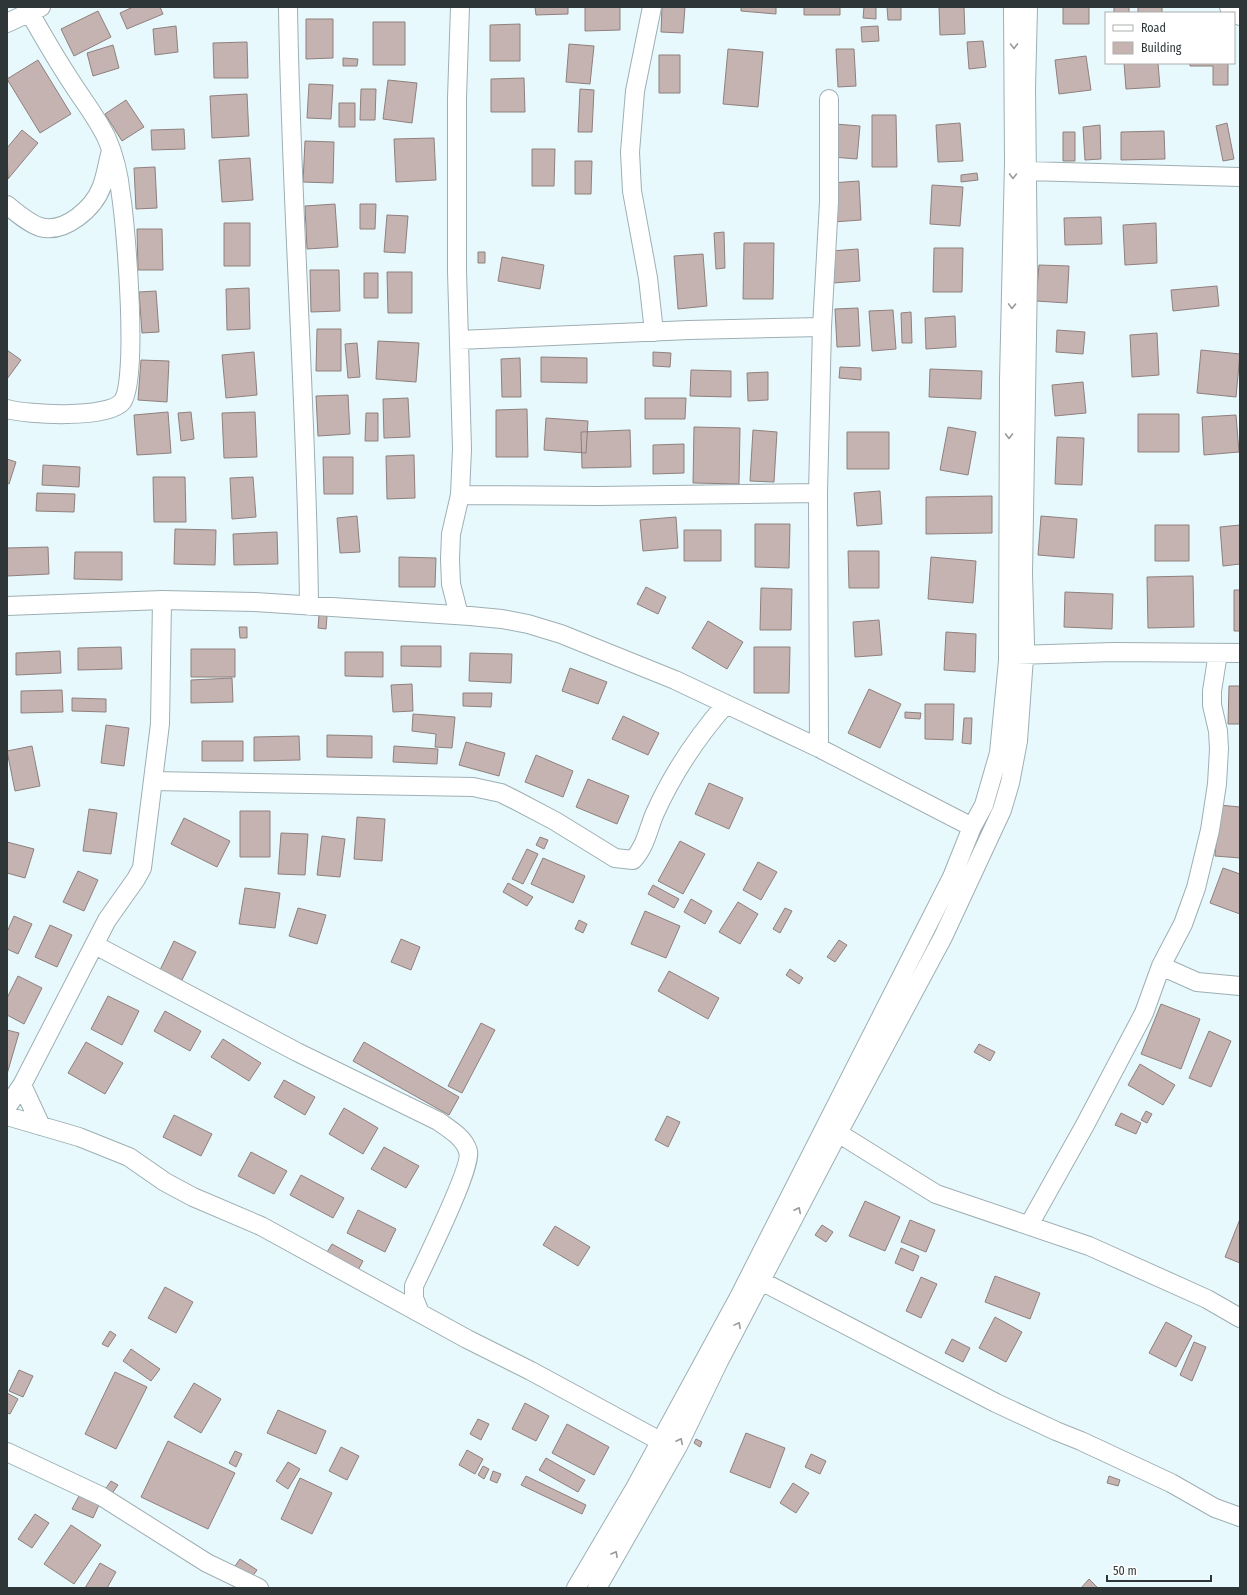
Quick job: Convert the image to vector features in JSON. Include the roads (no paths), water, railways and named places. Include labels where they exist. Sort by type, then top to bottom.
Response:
[{"type":"street","points":[[288,7],[290,117],[308,508],[309,606]]},
{"type":"street","points":[[459,615],[451,584],[450,559],[451,534],[460,496],[462,449],[459,340],[457,98],[460,7]]},
{"type":"street","points":[[652,7],[635,91],[630,152],[632,191],[648,278],[654,332]]},
{"type":"street","points":[[597,1588],[678,1446],[719,1361],[838,1133],[943,937],[1002,810],[1015,762],[1016,655],[1009,380],[1014,171],[1013,7]]},
{"type":"street","points":[[576,1588],[660,1442],[739,1297],[851,1078],[952,877],[972,827],[984,805],[999,753],[1003,722],[1016,655],[1024,477],[1028,275],[1028,7]]},
{"type":"street","points":[[1229,7],[1240,16]]},
{"type":"street","points":[[7,23],[36,10],[56,58],[107,139],[116,165],[121,195],[128,269],[130,343],[129,383],[126,396],[121,403],[111,408],[84,414],[45,414],[7,409]]},
{"type":"street","points":[[819,748],[818,493],[822,327],[829,202],[830,99]]},
{"type":"street","points":[[7,205],[24,218],[40,227],[55,228],[67,224],[82,214],[101,187],[111,150]]},
{"type":"street","points":[[1027,171],[1240,177]]},
{"type":"street","points":[[459,340],[822,327]]},
{"type":"street","points":[[460,496],[818,493]]},
{"type":"street","points":[[7,1108],[22,1085],[107,920],[142,868],[160,724],[162,600]]},
{"type":"street","points":[[7,606],[162,600],[256,602],[502,619],[561,634],[675,680],[819,748],[972,827]]},
{"type":"street","points":[[1016,655],[1113,652],[1240,653]]},
{"type":"street","points":[[1028,1225],[1121,1058],[1144,1013],[1161,966],[1183,924],[1196,888],[1210,830],[1219,749],[1218,731],[1212,705],[1218,653]]},
{"type":"street","points":[[153,781],[474,787],[501,793],[555,821],[615,858],[633,860],[640,852],[655,813],[682,763],[702,731],[726,704]]},
{"type":"street","points":[[95,945],[297,1052],[438,1121],[456,1134],[465,1144],[469,1152],[464,1170],[453,1199],[414,1286],[414,1298],[420,1313]]},
{"type":"street","points":[[1161,966],[1197,982],[1240,986]]},
{"type":"street","points":[[22,1085],[41,1126]]},
{"type":"street","points":[[7,1116],[79,1137],[129,1156],[166,1182],[193,1196],[261,1226],[660,1442]]},
{"type":"street","points":[[838,1133],[936,1194],[1090,1246],[1207,1300],[1240,1318]]},
{"type":"street","points":[[762,1281],[996,1403],[1171,1483],[1215,1508],[1240,1518]]},
{"type":"street","points":[[7,1452],[101,1496],[207,1563],[260,1588]]}]
